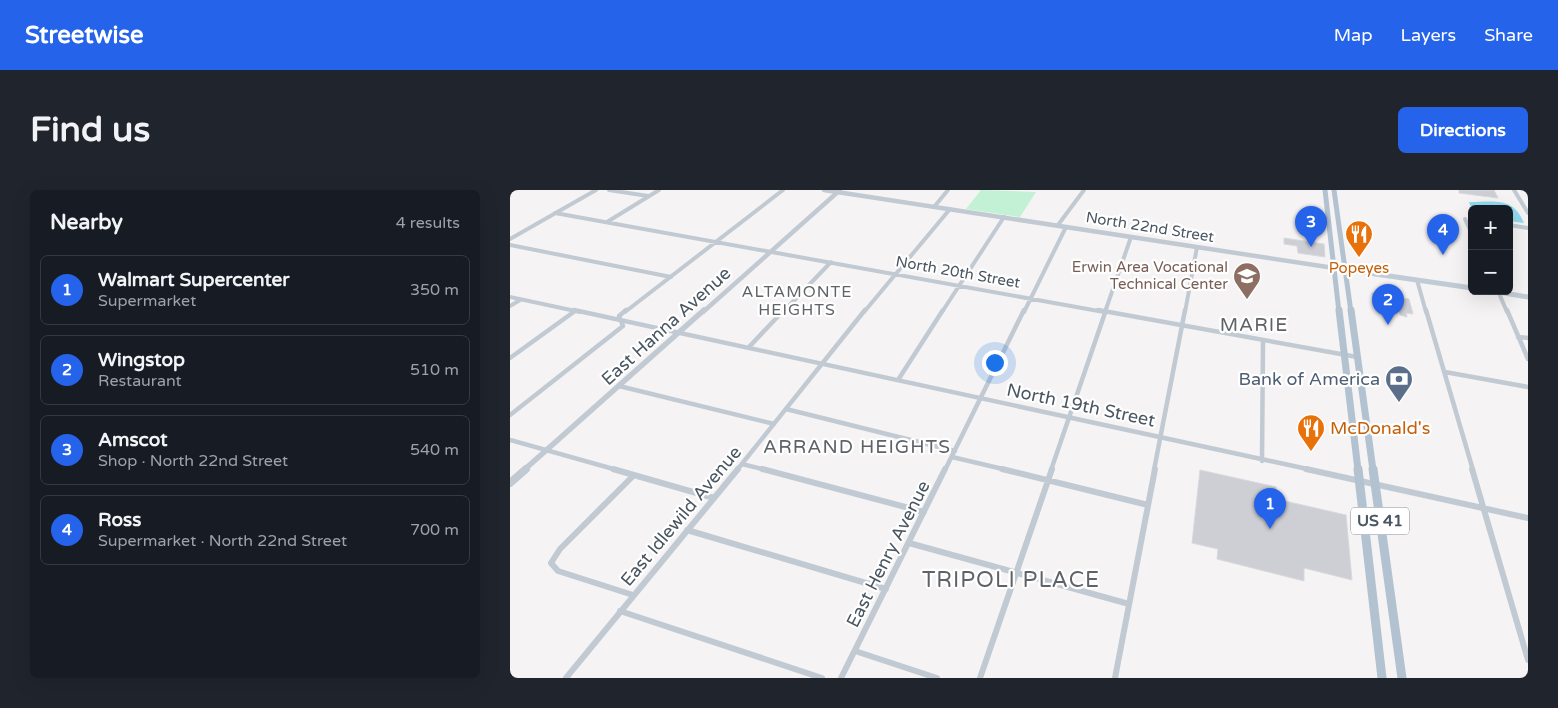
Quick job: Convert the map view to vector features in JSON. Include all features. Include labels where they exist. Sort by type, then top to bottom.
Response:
[{"type":"main road","name":"US 41","points":[[1325,190],[1382,678]]},
{"type":"main road","name":"US 41","points":[[1334,190],[1402,678]]},
{"type":"main road","name":"North 22nd Street","points":[[1334,268],[1468,287]]},
{"type":"main road","points":[[1513,295],[1528,297]]},
{"type":"street","points":[[510,239],[596,190]]},
{"type":"street","points":[[609,190],[648,196]]},
{"type":"street","points":[[606,223],[659,190]]},
{"type":"street","points":[[510,415],[623,326],[624,324],[620,321],[619,316],[783,190]]},
{"type":"street","name":"North 22nd Street","points":[[824,190],[1334,268]]},
{"type":"street","points":[[934,207],[948,190]]},
{"type":"street","points":[[1058,226],[1084,190]]},
{"type":"street","points":[[1514,190],[1528,214]]},
{"type":"street","name":"East Hanna Avenue","points":[[510,483],[839,191]]},
{"type":"street","name":"East Idlewild Avenue","points":[[566,678],[742,464],[894,274],[950,209]]},
{"type":"street","name":"North 20th Street","points":[[555,213],[1357,357]]},
{"type":"street","points":[[898,380],[1004,217]]},
{"type":"street","points":[[1513,226],[1528,228]]},
{"type":"street","name":"East Henry Avenue","points":[[841,678],[1066,227]]},
{"type":"street","points":[[980,678],[1130,236]]},
{"type":"street","points":[[510,245],[671,277]]},
{"type":"street","points":[[1115,678],[1197,247]]},
{"type":"street","points":[[748,347],[831,262]]},
{"type":"street","points":[[1418,280],[1528,660]]},
{"type":"street","points":[[1498,295],[1528,359]]},
{"type":"street","name":"North 19th Street","points":[[510,297],[823,363],[1528,518]]},
{"type":"street","points":[[510,306],[520,300]]},
{"type":"street","points":[[510,358],[575,311]]},
{"type":"street","points":[[1518,336],[1528,338]]},
{"type":"street","points":[[1262,461],[1263,340]]},
{"type":"street","points":[[1445,372],[1528,387]]},
{"type":"street","points":[[619,386],[774,424]]},
{"type":"street","points":[[786,409],[1047,481],[1148,505]]},
{"type":"street","points":[[510,440],[714,498]]},
{"type":"street","points":[[742,464],[924,512]]},
{"type":"street","points":[[633,476],[560,550],[551,563],[558,571],[633,595]]},
{"type":"street","points":[[687,530],[886,589]]},
{"type":"street","points":[[909,543],[1129,604]]},
{"type":"street","points":[[620,611],[822,678]]},
{"type":"street","points":[[855,651],[937,678]]},
{"type":"green space","points":[[981,190],[1036,192],[1020,217],[966,209]]},
{"type":"water","points":[[1469,202],[1502,202],[1510,205],[1470,205]]},
{"type":"water","points":[[1513,207],[1520,214],[1524,223],[1513,222]]},
{"type":"building","points":[[1459,190],[1494,190],[1498,198],[1459,193]]},
{"type":"building","points":[[1284,238],[1324,244],[1325,257],[1298,253],[1297,246],[1284,244]]},
{"type":"building","points":[[1372,293],[1409,299],[1413,314],[1406,313],[1407,317],[1400,315],[1399,311],[1374,307]]},
{"type":"building","points":[[1200,470],[1276,487],[1276,499],[1346,515],[1352,580],[1304,568],[1304,581],[1217,559],[1218,549],[1192,543]]},
{"type":"place","name":"Amscot","points":[[1311,247]]},
{"type":"place","name":"Ross","points":[[1443,255]]},
{"type":"place","name":"Popeyes","points":[[1359,258]]},
{"type":"place","name":"Erwin Area Vocational Technical Center","points":[[1247,300]]},
{"type":"place","name":"Wingstop","points":[[1388,325]]},
{"type":"place","name":"Bank of America","points":[[1399,403]]},
{"type":"place","name":"McDonald's","points":[[1311,452]]},
{"type":"place","name":"Walmart Supercenter","points":[[1270,529]]},
{"type":"district","name":"ALTAMONTE HEIGHTS","points":[[797,301]]},
{"type":"district","name":"MARIE","points":[[1254,325]]},
{"type":"district","name":"ARRAND HEIGHTS","points":[[857,447]]},
{"type":"district","name":"TRIPOLI PLACE","points":[[1011,580]]}]
